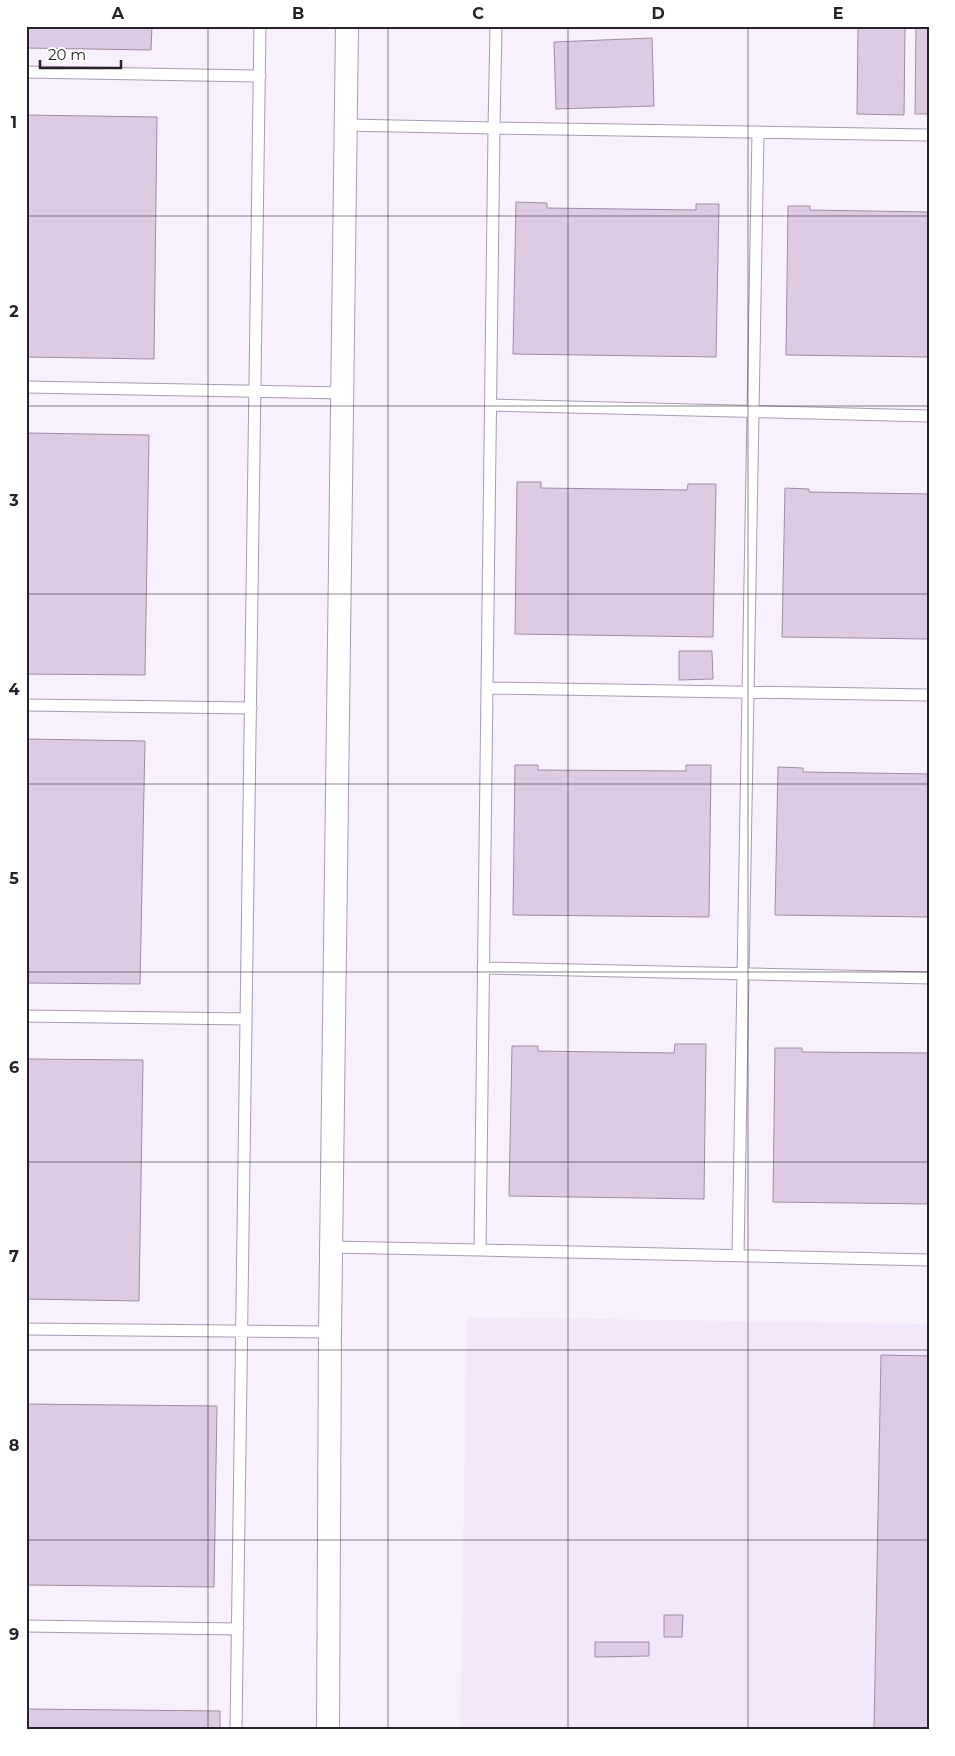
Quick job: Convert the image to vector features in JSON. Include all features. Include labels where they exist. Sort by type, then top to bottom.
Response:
[{"type":"street","points":[[328,1730],[330,1332],[347,26]]},
{"type":"lane","points":[[236,1730],[260,26]]},
{"type":"lane","points":[[480,1250],[496,26]]},
{"type":"lane","points":[[26,72],[260,76]]},
{"type":"lane","points":[[346,125],[929,135]]},
{"type":"lane","points":[[738,1256],[758,132]]},
{"type":"lane","points":[[26,387],[342,393]]},
{"type":"lane","points":[[491,404],[929,416]]},
{"type":"lane","points":[[487,688],[929,695]]},
{"type":"lane","points":[[26,705],[250,708]]},
{"type":"lane","points":[[483,968],[929,978]]},
{"type":"lane","points":[[26,1016],[246,1019]]},
{"type":"lane","points":[[331,1247],[929,1260]]},
{"type":"lane","points":[[26,1329],[330,1332]]},
{"type":"lane","points":[[26,1626],[238,1629]]},
{"type":"shaded area","points":[[467,1317],[929,1324],[929,1730],[460,1730]]},
{"type":"building","points":[[26,26],[152,26],[151,50],[26,48]]},
{"type":"building","points":[[553,26],[621,26],[621,27],[553,28]]},
{"type":"building","points":[[858,26],[905,26],[904,115],[857,114]]},
{"type":"building","points":[[916,26],[929,26],[929,114],[915,114]]},
{"type":"building","points":[[652,38],[654,106],[556,109],[554,42]]},
{"type":"building","points":[[26,115],[157,117],[154,359],[26,357]]},
{"type":"building","points":[[516,202],[547,203],[547,208],[696,210],[696,204],[719,204],[716,357],[513,354]]},
{"type":"building","points":[[788,206],[810,206],[810,210],[929,212],[929,357],[786,355]]},
{"type":"building","points":[[26,433],[149,435],[145,675],[26,674]]},
{"type":"building","points":[[517,482],[541,482],[541,488],[687,490],[688,484],[716,484],[713,637],[515,634]]},
{"type":"building","points":[[785,488],[809,489],[809,492],[929,494],[929,639],[782,637]]},
{"type":"building","points":[[679,651],[712,651],[713,679],[679,680]]},
{"type":"building","points":[[26,739],[145,741],[140,984],[26,983]]},
{"type":"building","points":[[515,765],[538,765],[538,770],[686,771],[686,765],[711,765],[709,917],[513,915]]},
{"type":"building","points":[[778,767],[803,768],[803,772],[929,774],[929,917],[775,915]]},
{"type":"building","points":[[675,1044],[706,1044],[704,1199],[509,1196],[512,1046],[538,1046],[538,1051],[674,1053]]},
{"type":"building","points":[[775,1048],[802,1048],[802,1052],[929,1053],[929,1204],[773,1202]]},
{"type":"building","points":[[26,1059],[143,1060],[139,1301],[26,1299]]},
{"type":"building","points":[[881,1355],[929,1356],[929,1730],[874,1730]]},
{"type":"building","points":[[26,1404],[217,1406],[214,1587],[26,1585]]},
{"type":"building","points":[[664,1615],[683,1615],[682,1637],[664,1637]]},
{"type":"building","points":[[595,1642],[649,1642],[649,1656],[595,1657]]},
{"type":"building","points":[[26,1709],[220,1711],[220,1730],[26,1730]]}]
